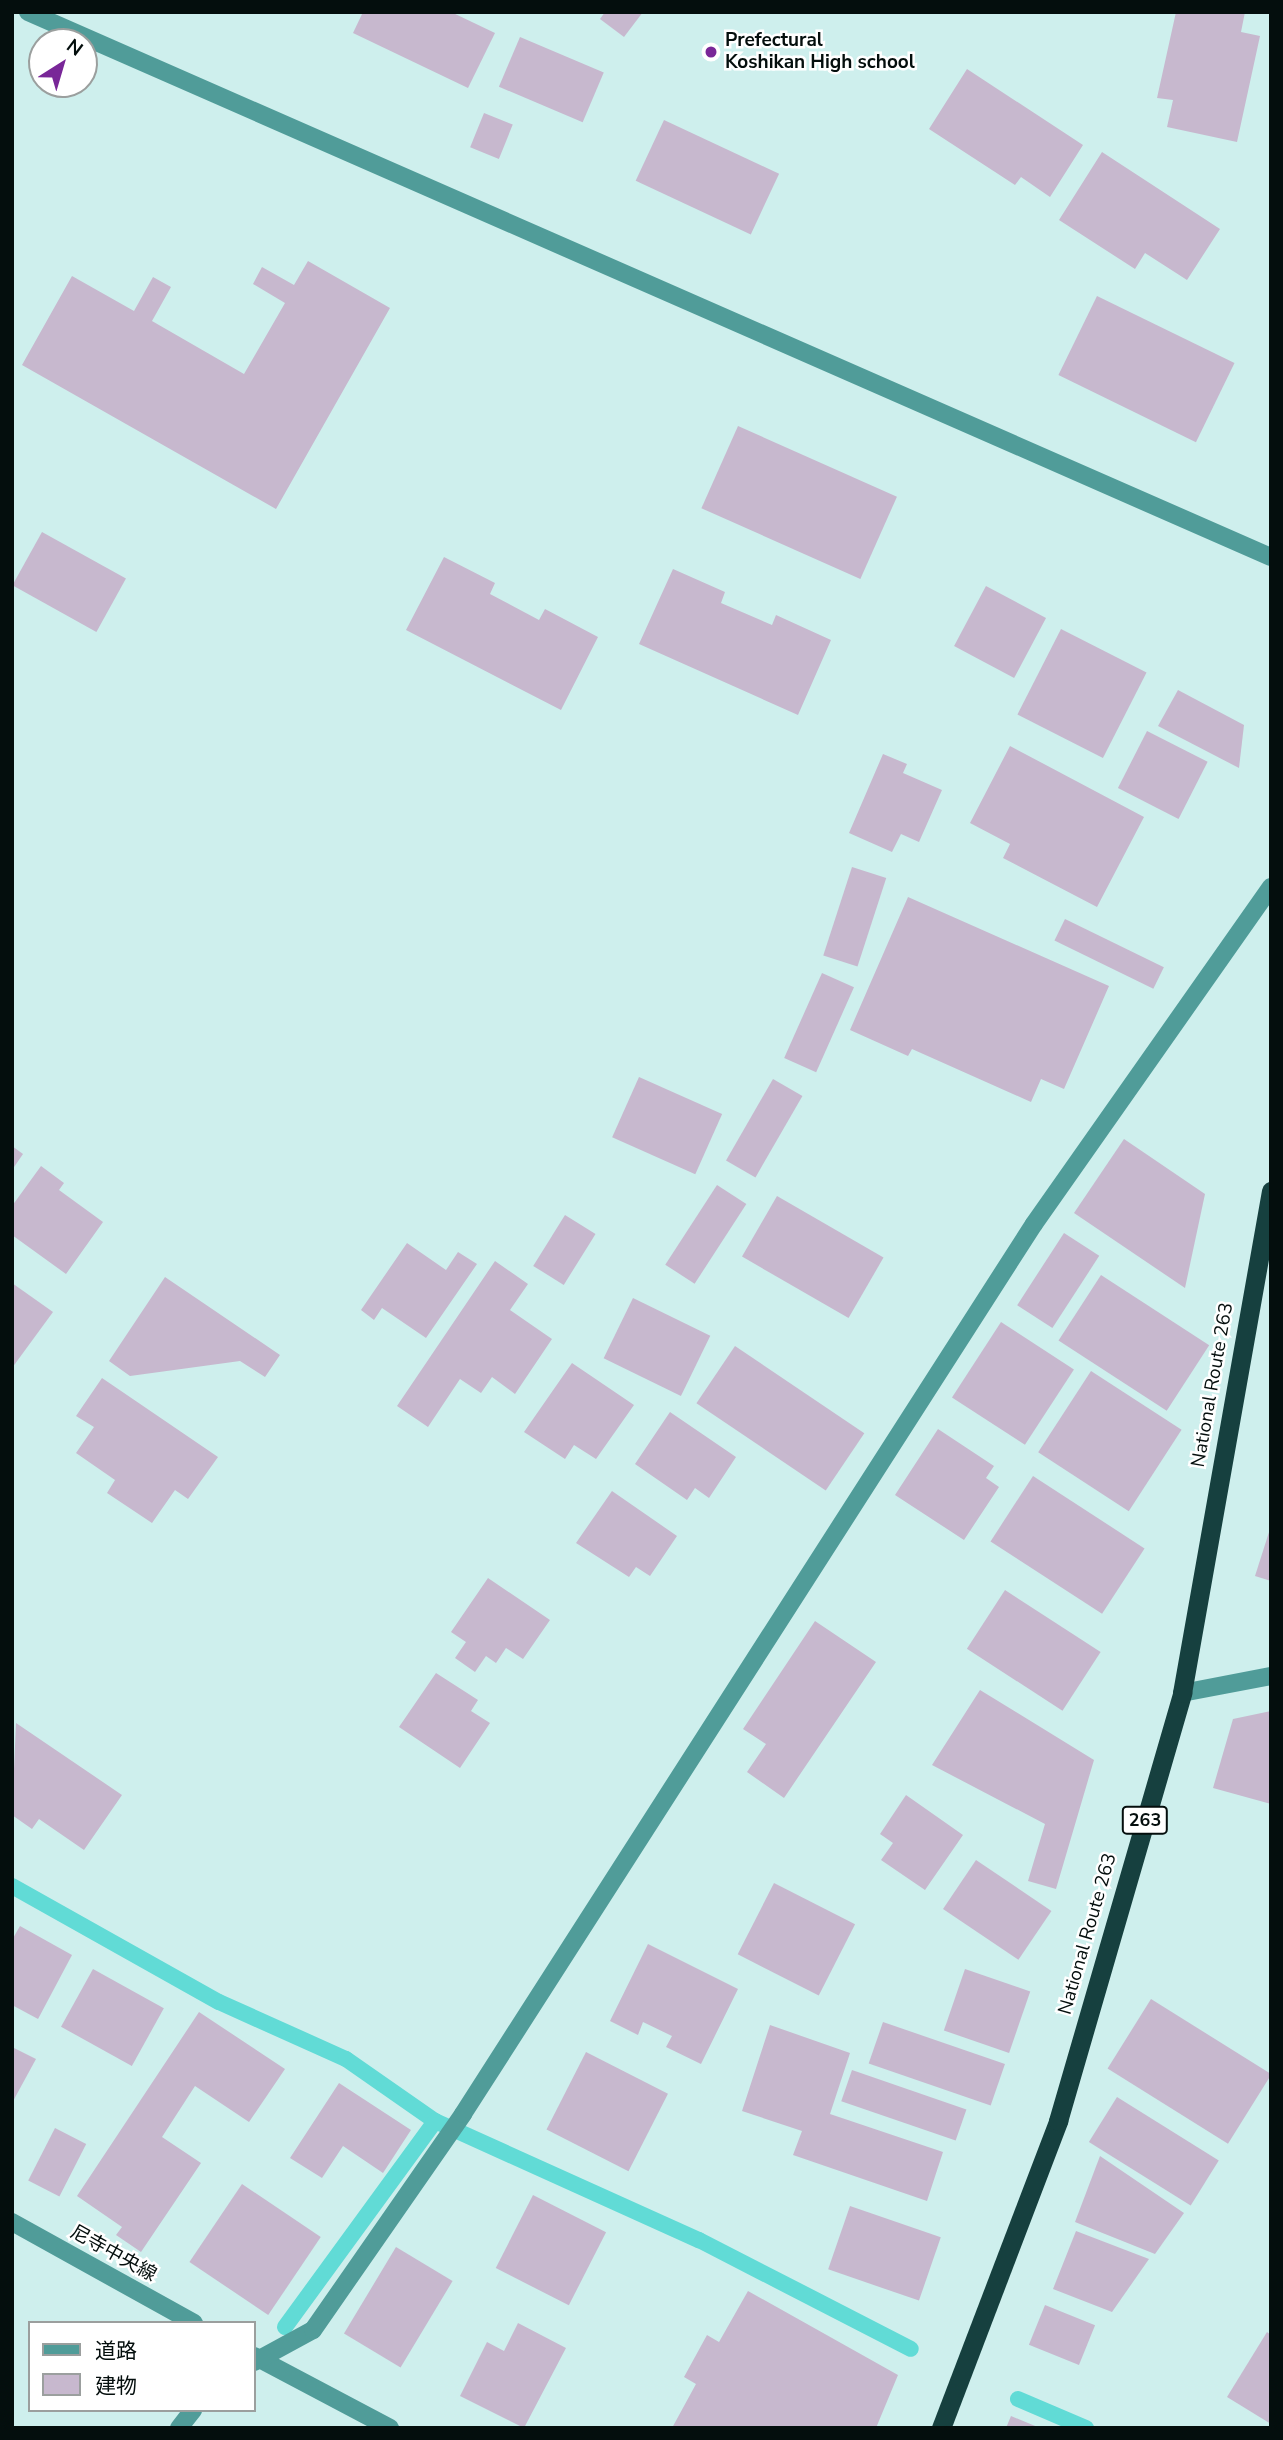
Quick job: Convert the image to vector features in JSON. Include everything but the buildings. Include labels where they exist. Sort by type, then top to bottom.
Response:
[{"type":"highway","name":"National Route 263","points":[[941,2428],[1058,2121],[1182,1693],[1271,1191]]},
{"type":"street","points":[[28,12],[1271,557]]},
{"type":"street","points":[[256,2359],[313,2330],[440,2148],[1027,1236],[1271,887]]},
{"type":"street","points":[[1182,1693],[1271,1676]]},
{"type":"street","name":"尼寺中央線","points":[[12,2222],[190,2321]]},
{"type":"street","points":[[256,2359],[390,2428]]},
{"type":"street","points":[[179,2428],[192,2412]]},
{"type":"waterway","points":[[12,1886],[219,2002],[346,2059],[435,2121],[699,2240],[911,2349]]},
{"type":"waterway","points":[[285,2327],[435,2121]]},
{"type":"waterway","points":[[1018,2399],[1086,2428]]},
{"type":"place","name":"Prefectural Koshikan High school","points":[[711,52]]}]
